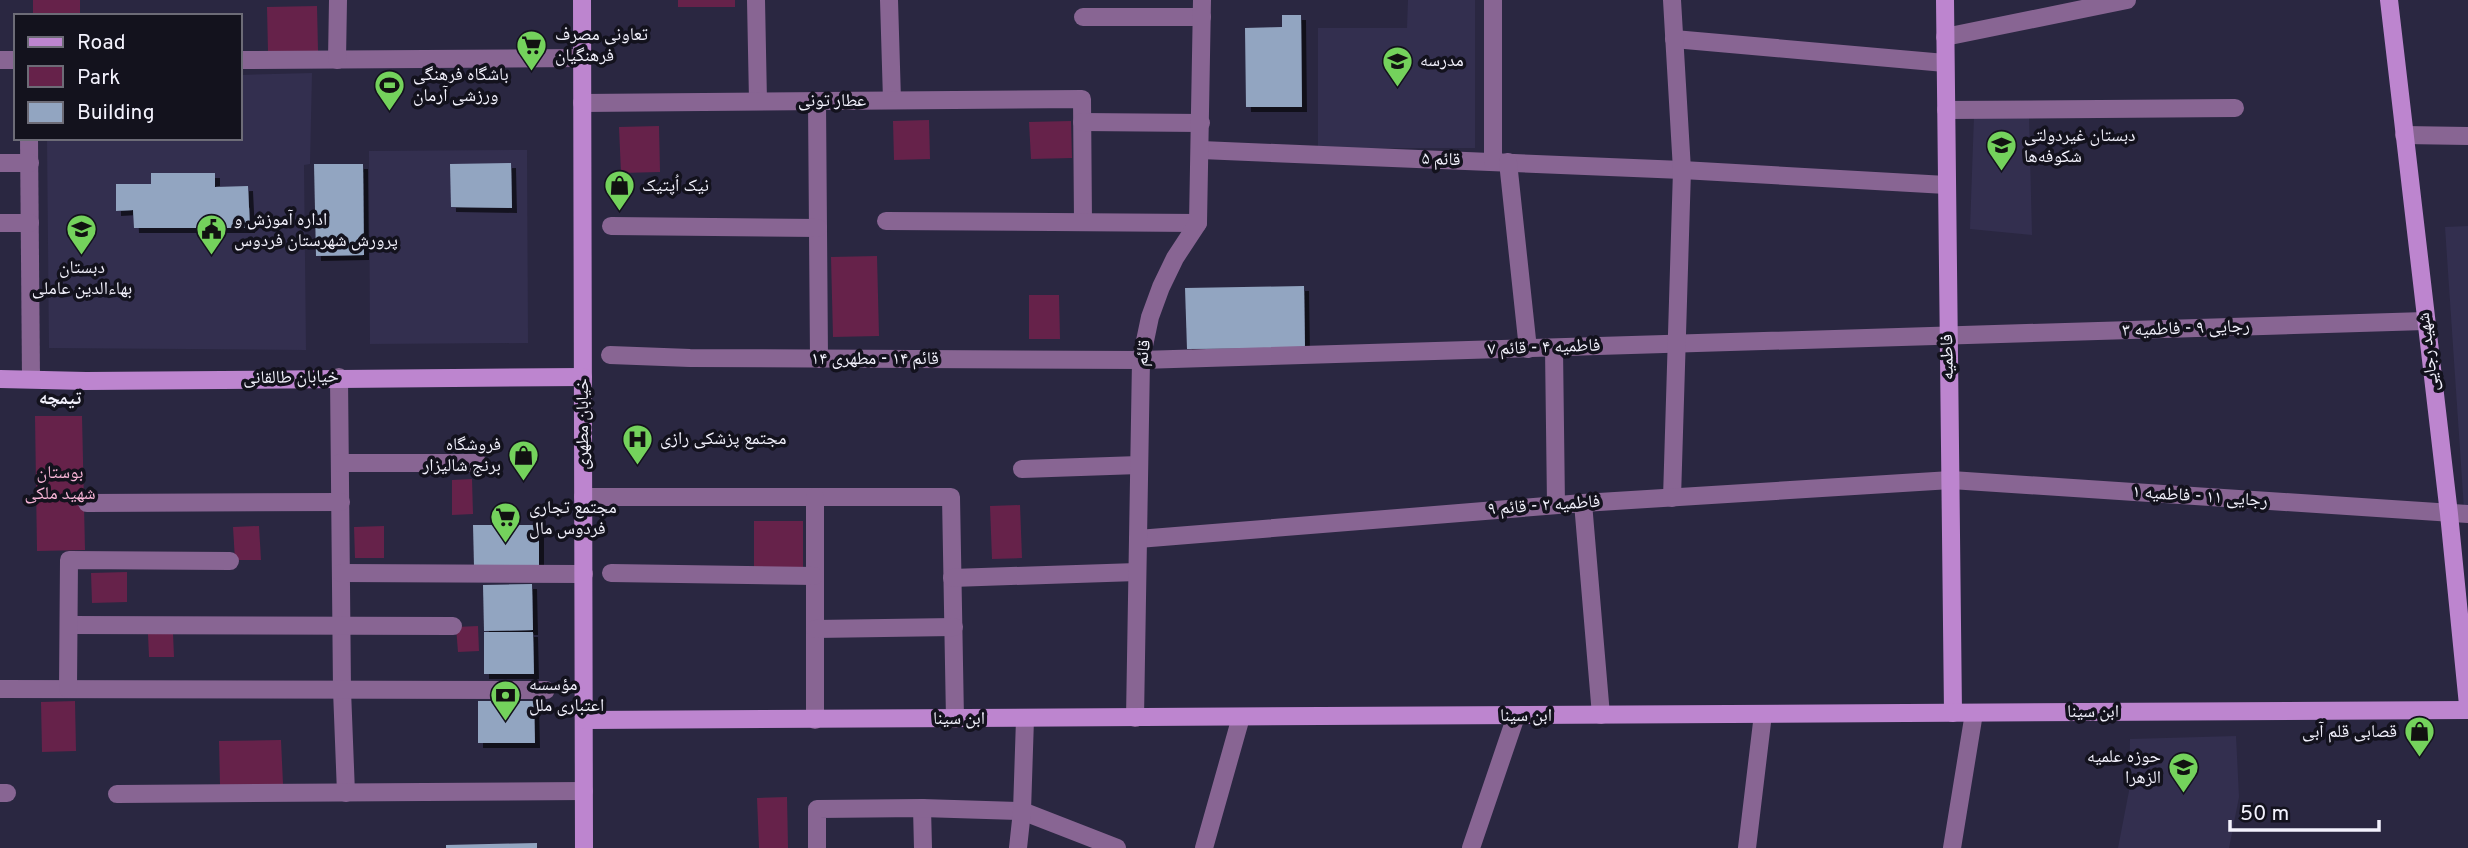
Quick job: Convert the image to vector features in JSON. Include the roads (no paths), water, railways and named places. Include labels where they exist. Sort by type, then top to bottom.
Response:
[{"type":"street","points":[[337,60],[338,0]]},
{"type":"street","name":"خیابان مطهری","points":[[582,0],[584,848]]},
{"type":"street","points":[[756,0],[758,101]]},
{"type":"street","points":[[889,0],[892,100]]},
{"type":"street","points":[[1493,0],[1500,162],[1528,348]]},
{"type":"street","points":[[1672,0],[1682,170],[1672,498]]},
{"type":"street","name":"فاطمیه","points":[[1945,0],[1953,713]]},
{"type":"street","points":[[1945,37],[2127,0]]},
{"type":"street","name":"شهید رجایی","points":[[2389,0],[2449,514],[2468,708]]},
{"type":"street","points":[[886,221],[1198,223],[1202,9],[1083,17]]},
{"type":"street","points":[[1674,38],[1945,63]]},
{"type":"street","points":[[242,60],[582,58]]},
{"type":"street","name":"عطار تونی","points":[[582,103],[1082,99],[1082,122]]},
{"type":"street","points":[[817,101],[819,359]]},
{"type":"street","points":[[1946,110],[2235,108]]},
{"type":"street","points":[[1083,222],[1082,122],[1201,123]]},
{"type":"street","points":[[2404,135],[2468,136]]},
{"type":"street","points":[[29,140],[31,379]]},
{"type":"street","name":"قائم ۵","points":[[1201,150],[1682,170],[1947,185]]},
{"type":"street","points":[[0,163],[30,163]]},
{"type":"street","points":[[0,223],[30,223]]},
{"type":"street","name":"قائم","points":[[1135,718],[1140,360],[1150,317],[1161,287],[1175,258],[1198,223]]},
{"type":"street","points":[[611,226],[818,228]]},
{"type":"street","name":"رجایی ۹ - فاطمیه ۳","points":[[1947,337],[2425,321]]},
{"type":"street","name":"فاطمیه ۴ - قائم ۷","points":[[1140,360],[1947,337]]},
{"type":"street","points":[[1555,349],[1556,505]]},
{"type":"street","name":"قائم ۱۴ - مطهری ۱۴","points":[[610,355],[690,358],[1140,360]]},
{"type":"street","points":[[339,377],[342,690],[346,793]]},
{"type":"street","name":"خیابان طالقانی","points":[[0,379],[86,381],[583,377]]},
{"type":"street","points":[[340,463],[478,463]]},
{"type":"street","points":[[1022,469],[1139,465]]},
{"type":"street","name":"رجایی ۱۱ - فاطمیه ۱","points":[[1951,481],[2468,514]]},
{"type":"street","name":"فاطمیه ۲ - قائم ۹","points":[[1138,539],[1583,503],[1951,481]]},
{"type":"street","points":[[583,497],[951,497],[955,719]]},
{"type":"street","points":[[815,497],[815,720]]},
{"type":"street","points":[[87,503],[341,502]]},
{"type":"street","points":[[1583,503],[1601,715]]},
{"type":"street","points":[[68,689],[69,560],[230,561]]},
{"type":"street","points":[[952,578],[1137,572]]},
{"type":"street","points":[[341,573],[584,574]]},
{"type":"street","points":[[611,573],[814,576]]},
{"type":"street","points":[[69,625],[453,626]]},
{"type":"street","points":[[815,629],[954,627]]},
{"type":"street","points":[[0,689],[546,690]]},
{"type":"street","name":"ابن سینا","points":[[585,720],[2468,708]]},
{"type":"street","points":[[1952,848],[1974,713]]},
{"type":"street","points":[[1747,848],[1763,714]]},
{"type":"street","points":[[1471,848],[1516,716]]},
{"type":"street","points":[[1205,848],[1241,717]]},
{"type":"street","points":[[1018,848],[1025,719]]},
{"type":"street","points":[[117,794],[584,791]]},
{"type":"street","points":[[922,808],[923,848]]},
{"type":"street","points":[[817,848],[817,809],[922,808],[1022,811],[1117,848]]},
{"type":"place","name":"تعاونی مصرف فرهنگیان","points":[[532,72]]},
{"type":"place","name":"مدرسه","points":[[1397,88]]},
{"type":"place","name":"باشگاه فرهنگی ورزشی آرمان","points":[[390,112]]},
{"type":"place","name":"دبستان غیردولتی شکوفه‌ها","points":[[2001,173]]},
{"type":"place","name":"نیک اُپتیک","points":[[619,213]]},
{"type":"place","name":"دبستان بهاءالدین عاملی","points":[[82,257]]},
{"type":"place","name":"اداره آموزش و پرورش شهرستان فردوس","points":[[211,257]]},
{"type":"place","name":"مجتمع پزشکی رازی","points":[[637,466]]},
{"type":"place","name":"فروشگاه برنج شالیزار","points":[[524,482]]},
{"type":"place","name":"مجتمع تجاری فردوس مال","points":[[506,545]]},
{"type":"place","name":"مؤسسه اعتباری ملل","points":[[506,722]]},
{"type":"place","name":"قصابی قلم آبی","points":[[2420,759]]},
{"type":"place","name":"حوزه علمیه الزهرا","points":[[2184,794]]},
{"type":"district","name":"تیمچه","points":[[60,399]]},
{"type":"park label","name":"بوستان شهید ملکی","points":[[60,483]]}]
